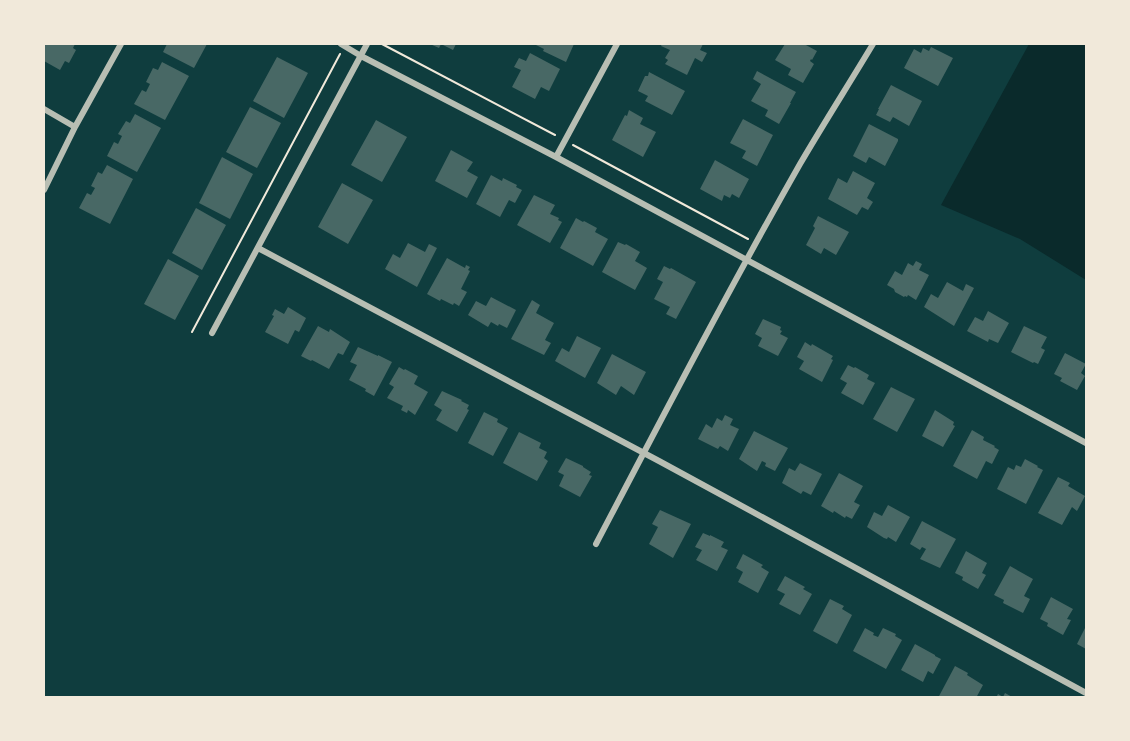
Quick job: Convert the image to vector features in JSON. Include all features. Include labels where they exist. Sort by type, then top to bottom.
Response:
[{"type":"street","points":[[44,190],[75,127],[121,44]]},
{"type":"street","points":[[342,44],[1086,443]]},
{"type":"street","points":[[212,333],[367,44]]},
{"type":"street","points":[[556,157],[617,44]]},
{"type":"street","points":[[596,544],[747,260],[802,161],[873,44]]},
{"type":"street","points":[[44,110],[75,127]]},
{"type":"street","points":[[258,248],[644,453],[1086,693]]},
{"type":"path","points":[[192,332],[342,44]]},
{"type":"water","points":[[1029,44],[1086,44],[1086,280],[1020,239],[941,205]]},
{"type":"building","points":[[44,44],[75,44],[73,48],[76,50],[69,63],[65,61],[60,70],[44,61]]},
{"type":"building","points":[[167,44],[207,44],[194,68],[163,52]]},
{"type":"building","points":[[441,44],[456,44],[453,50]]},
{"type":"building","points":[[534,44],[574,44],[566,62]]},
{"type":"building","points":[[662,44],[703,44],[700,50],[707,53],[702,62],[695,58],[687,75],[665,64],[668,60],[665,58],[670,50],[661,46]]},
{"type":"building","points":[[785,44],[804,44],[817,51],[810,61],[814,64],[803,83],[788,75],[791,69],[775,60]]},
{"type":"building","points":[[931,47],[953,58],[938,86],[904,68],[914,49],[921,53],[923,48],[929,51]]},
{"type":"building","points":[[530,53],[560,69],[549,91],[541,87],[535,99],[512,87],[521,70],[514,67],[519,58],[526,61]]},
{"type":"building","points":[[277,57],[308,73],[284,118],[253,101]]},
{"type":"building","points":[[162,62],[189,76],[165,120],[134,104],[142,90],[146,92],[150,84],[146,82],[153,68],[158,70]]},
{"type":"building","points":[[757,71],[796,92],[779,124],[765,116],[768,110],[751,101],[761,84],[753,79]]},
{"type":"building","points":[[649,72],[685,91],[672,115],[645,101],[648,96],[638,91]]},
{"type":"building","points":[[891,85],[922,101],[909,126],[893,117],[890,122],[876,115]]},
{"type":"building","points":[[250,107],[281,123],[257,168],[226,152]]},
{"type":"building","points":[[629,110],[643,118],[640,124],[656,132],[643,157],[612,140]]},
{"type":"building","points":[[135,114],[161,128],[137,172],[107,156],[114,142],[118,144],[122,136],[118,134],[126,121],[130,123]]},
{"type":"building","points":[[743,119],[773,135],[757,166],[742,158],[746,151],[730,143]]},
{"type":"building","points":[[376,120],[407,137],[382,182],[351,165]]},
{"type":"building","points":[[869,124],[898,139],[885,166],[869,157],[866,163],[853,156]]},
{"type":"building","points":[[451,150],[473,162],[467,171],[478,177],[467,198],[435,181]]},
{"type":"building","points":[[222,157],[253,174],[230,219],[199,203]]},
{"type":"building","points":[[715,160],[749,179],[739,198],[732,194],[730,198],[724,195],[722,201],[700,189]]},
{"type":"building","points":[[107,165],[133,179],[110,224],[79,208],[87,193],[91,195],[95,188],[91,186],[98,172],[102,174]]},
{"type":"building","points":[[853,171],[875,183],[867,198],[873,202],[868,210],[862,207],[857,215],[828,199],[838,178],[847,183]]},
{"type":"building","points":[[491,175],[502,181],[503,178],[522,190],[515,203],[509,200],[500,217],[476,204]]},
{"type":"building","points":[[342,183],[373,200],[348,244],[318,227]]},
{"type":"building","points":[[534,195],[555,205],[550,214],[562,222],[550,243],[517,225]]},
{"type":"building","points":[[196,208],[226,225],[202,270],[172,253]]},
{"type":"building","points":[[818,216],[849,232],[836,255],[824,248],[821,254],[806,245],[815,228],[813,226]]},
{"type":"building","points":[[576,218],[597,228],[595,232],[608,239],[593,266],[560,248]]},
{"type":"building","points":[[618,242],[640,252],[635,261],[647,268],[635,290],[602,272]]},
{"type":"building","points":[[408,243],[425,252],[429,244],[437,248],[417,287],[385,269],[393,254],[400,258]]},
{"type":"building","points":[[447,258],[465,268],[466,265],[470,267],[461,289],[467,292],[459,306],[441,299],[440,301],[427,294]]},
{"type":"building","points":[[168,259],[199,276],[175,320],[144,304]]},
{"type":"building","points":[[916,261],[922,264],[919,270],[929,275],[916,300],[908,295],[904,297],[887,285],[895,271],[902,275],[908,263],[913,266]]},
{"type":"building","points":[[664,266],[696,282],[676,319],[666,314],[670,307],[654,299],[663,282],[657,279]]},
{"type":"building","points":[[947,282],[963,291],[966,284],[974,288],[954,326],[924,307],[931,294],[938,298]]},
{"type":"building","points":[[491,297],[516,310],[507,328],[491,322],[488,327],[468,315],[476,301],[486,306]]},
{"type":"building","points":[[532,300],[540,305],[536,313],[554,323],[545,340],[551,343],[544,355],[511,339]]},
{"type":"building","points":[[288,307],[306,318],[299,332],[295,330],[288,344],[265,332],[274,316],[272,315],[275,309],[284,314]]},
{"type":"building","points":[[988,311],[1009,323],[998,343],[989,339],[988,342],[967,331],[975,317],[983,321]]},
{"type":"building","points":[[763,319],[781,327],[780,334],[788,338],[778,356],[758,346],[762,338],[755,334]]},
{"type":"building","points":[[318,326],[329,332],[330,329],[350,342],[343,355],[338,353],[329,369],[301,356]]},
{"type":"building","points":[[1024,326],[1047,337],[1041,348],[1045,350],[1038,364],[1011,352]]},
{"type":"building","points":[[577,336],[601,348],[585,378],[555,361],[562,348],[569,352]]},
{"type":"building","points":[[805,342],[833,356],[822,382],[799,369],[804,361],[797,357]]},
{"type":"building","points":[[358,347],[392,362],[374,396],[349,380],[357,365],[350,362]]},
{"type":"building","points":[[1065,353],[1086,364],[1081,373],[1085,376],[1077,390],[1060,381],[1062,378],[1054,374]]},
{"type":"building","points":[[612,354],[646,372],[634,395],[621,386],[616,395],[597,383]]},
{"type":"building","points":[[848,365],[869,375],[867,379],[875,383],[863,405],[841,393],[847,383],[840,379]]},
{"type":"building","points":[[399,367],[418,376],[414,384],[428,392],[415,415],[408,410],[407,413],[401,410],[403,406],[387,398],[394,387],[389,384]]},
{"type":"building","points":[[891,387],[915,399],[897,432],[873,419]]},
{"type":"building","points":[[442,391],[469,405],[467,409],[469,410],[457,432],[436,420],[442,410],[434,405]]},
{"type":"building","points":[[935,410],[954,422],[955,426],[943,447],[922,436]]},
{"type":"building","points":[[484,412],[498,419],[497,422],[508,428],[493,456],[468,443]]},
{"type":"building","points":[[725,415],[733,419],[730,425],[739,429],[728,451],[720,446],[718,449],[698,439],[706,424],[712,428],[717,418],[722,421]]},
{"type":"building","points":[[972,430],[999,450],[992,464],[986,461],[977,479],[953,466]]},
{"type":"building","points":[[754,431],[788,448],[775,471],[765,466],[766,463],[762,461],[757,471],[739,459]]},
{"type":"building","points":[[519,432],[541,443],[539,448],[547,452],[544,458],[548,461],[537,481],[503,463]]},
{"type":"building","points":[[566,458],[591,472],[589,475],[592,476],[580,497],[559,486],[564,475],[558,472]]},
{"type":"building","points":[[1025,459],[1043,470],[1026,504],[997,489],[1008,467],[1014,470],[1016,465],[1021,467]]},
{"type":"building","points":[[800,463],[822,474],[811,495],[803,491],[801,494],[782,483],[789,468],[795,471]]},
{"type":"building","points":[[839,473],[863,486],[854,502],[860,505],[852,519],[846,516],[845,518],[834,511],[833,513],[821,506]]},
{"type":"building","points":[[1058,477],[1070,483],[1068,486],[1085,496],[1077,511],[1072,507],[1062,525],[1038,513]]},
{"type":"building","points":[[888,505],[910,517],[896,542],[888,537],[884,538],[867,527],[874,512],[882,516]]},
{"type":"building","points":[[660,510],[691,524],[673,558],[649,544],[658,527],[652,524]]},
{"type":"building","points":[[922,521],[956,539],[940,568],[920,559],[926,549],[922,547],[920,550],[910,544]]},
{"type":"building","points":[[703,533],[724,542],[721,547],[728,550],[717,571],[696,560],[702,550],[695,547]]},
{"type":"building","points":[[966,551],[987,563],[982,573],[986,575],[978,589],[955,573]]},
{"type":"building","points":[[743,554],[763,565],[761,567],[769,572],[758,593],[738,582],[743,572],[736,568]]},
{"type":"building","points":[[1010,566],[1033,579],[1024,596],[1030,599],[1023,613],[1003,603],[1004,600],[994,595]]},
{"type":"building","points":[[785,576],[805,587],[803,589],[812,594],[800,615],[779,604],[785,594],[777,590]]},
{"type":"building","points":[[1051,597],[1073,609],[1067,619],[1071,620],[1063,635],[1040,619]]},
{"type":"building","points":[[830,599],[844,606],[842,609],[852,615],[837,644],[813,631]]},
{"type":"building","points":[[1086,626],[1086,649],[1077,644]]},
{"type":"building","points":[[865,628],[878,637],[883,628],[896,634],[895,636],[902,640],[886,669],[853,651]]},
{"type":"building","points":[[915,644],[941,659],[933,674],[928,671],[923,682],[901,670]]},
{"type":"building","points":[[955,666],[983,685],[976,698],[970,696],[970,698],[938,698]]},
{"type":"building","points":[[1005,693],[1014,698],[996,698],[998,694],[1003,697]]}]
